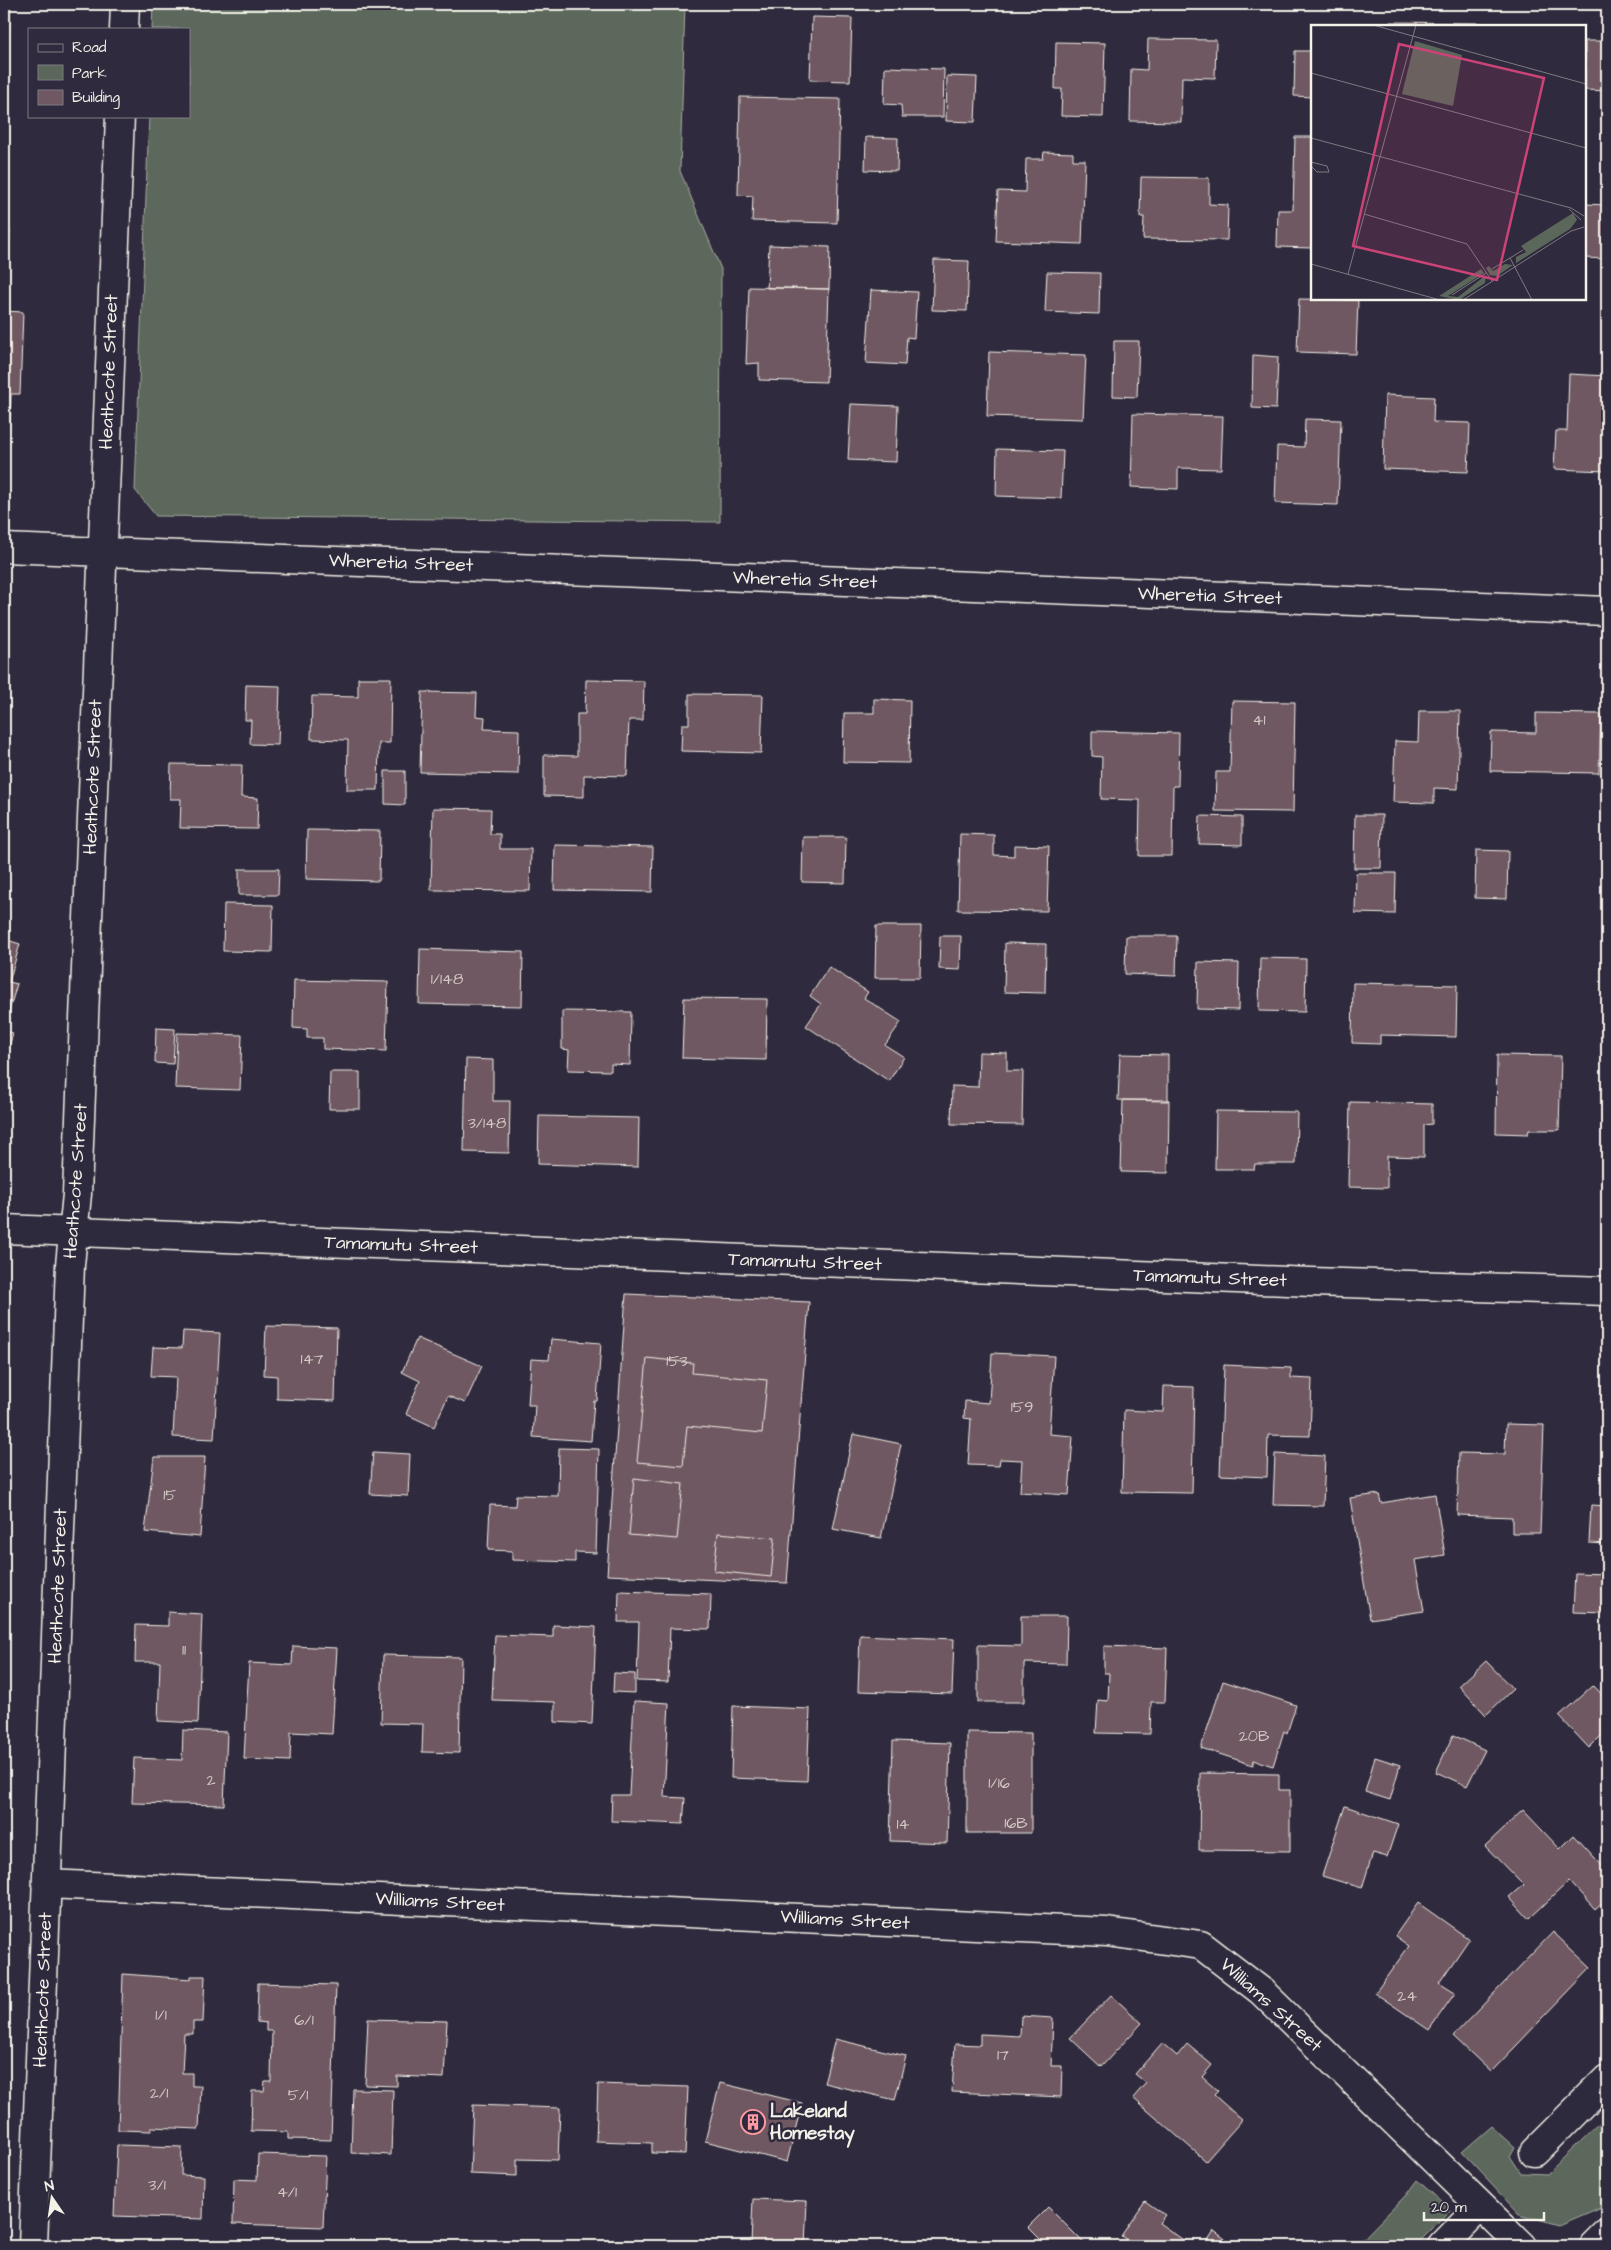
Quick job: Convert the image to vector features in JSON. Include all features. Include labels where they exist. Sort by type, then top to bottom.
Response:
[{"type":"street","points":[[124,28],[125,4]]},
{"type":"street","name":"Heathcote Street","points":[[33,2246],[70,1265],[78,1194],[120,118]]},
{"type":"street","name":"Wheretia Street","points":[[4,548],[1607,612]]},
{"type":"street","name":"Tamamutu Street","points":[[4,1229],[1301,1282],[1607,1291]]},
{"type":"street","name":"Williams Street","points":[[48,1884],[1107,1932],[1201,1945],[1261,1991],[1522,2246]]},
{"type":"street","points":[[1534,2152],[1607,2079]]},
{"type":"street","points":[[1442,2246],[1482,2206]]},
{"type":"street","points":[[1593,2246],[1607,2232]]},
{"type":"green space","points":[[153,4],[685,4],[680,171],[721,269],[720,522],[156,516],[135,490],[149,118],[190,118],[190,28],[152,28]]},
{"type":"green space","points":[[1607,2116],[1607,2203],[1559,2225],[1520,2214],[1462,2152],[1492,2126],[1515,2147],[1510,2156],[1521,2173],[1547,2174]]},
{"type":"green space","points":[[1417,2180],[1451,2210],[1415,2246],[1356,2246],[1406,2195]]},
{"type":"building","points":[[4,4],[11,4],[9,34],[4,34]]},
{"type":"building","points":[[812,17],[852,18],[850,81],[810,80]]},
{"type":"building","points":[[1390,22],[1481,23],[1481,25],[1390,25]]},
{"type":"building","points":[[1148,39],[1216,40],[1215,78],[1182,77],[1181,122],[1130,121],[1131,69],[1147,70]]},
{"type":"building","points":[[1586,41],[1607,41],[1607,91],[1586,90]]},
{"type":"building","points":[[4,42],[6,42],[5,65],[4,65]]},
{"type":"building","points":[[1056,42],[1105,43],[1103,117],[1061,116],[1062,89],[1055,89]]},
{"type":"building","points":[[1295,51],[1311,51],[1311,97],[1294,96]]},
{"type":"building","points":[[885,67],[944,69],[943,117],[902,117],[901,105],[884,104]]},
{"type":"building","points":[[947,76],[977,77],[975,122],[946,121]]},
{"type":"building","points":[[740,97],[840,99],[837,223],[752,221],[753,196],[738,195]]},
{"type":"building","points":[[866,137],[898,138],[897,171],[865,170]]},
{"type":"building","points":[[1295,137],[1311,137],[1311,248],[1277,247],[1278,210],[1293,210]]},
{"type":"building","points":[[1044,152],[1073,153],[1073,160],[1085,160],[1082,244],[996,241],[998,191],[1025,192],[1026,159],[1043,159]]},
{"type":"building","points":[[1141,177],[1209,178],[1209,204],[1228,205],[1227,240],[1143,239],[1144,217],[1140,217]]},
{"type":"building","points":[[1586,204],[1607,205],[1607,259],[1586,258]]},
{"type":"building","points":[[4,230],[10,230],[8,274],[4,274]]},
{"type":"building","points":[[769,245],[830,247],[829,289],[767,288]]},
{"type":"building","points":[[934,260],[969,261],[967,311],[932,310]]},
{"type":"building","points":[[1047,272],[1100,273],[1099,314],[1045,312]]},
{"type":"building","points":[[749,287],[829,289],[826,382],[759,380],[759,363],[746,364]]},
{"type":"building","points":[[871,290],[917,292],[914,338],[907,337],[905,365],[866,363]]},
{"type":"building","points":[[1299,299],[1358,300],[1356,354],[1297,352]]},
{"type":"building","points":[[4,311],[23,312],[20,394],[11,394],[10,422],[4,422]]},
{"type":"building","points":[[1114,341],[1139,341],[1137,397],[1113,396]]},
{"type":"building","points":[[989,352],[1086,355],[1083,419],[987,416]]},
{"type":"building","points":[[1253,355],[1278,357],[1276,409],[1252,408]]},
{"type":"building","points":[[1569,374],[1607,376],[1607,471],[1554,469],[1556,431],[1567,431]]},
{"type":"building","points":[[1385,395],[1434,397],[1433,422],[1470,423],[1468,472],[1383,469]]},
{"type":"building","points":[[851,404],[898,406],[896,462],[848,460]]},
{"type":"building","points":[[1133,414],[1223,416],[1221,469],[1178,468],[1178,489],[1131,487]]},
{"type":"building","points":[[1305,419],[1341,420],[1338,505],[1275,503],[1277,446],[1304,447]]},
{"type":"building","points":[[997,449],[1063,451],[1061,498],[996,496]]},
{"type":"building","points":[[358,678],[391,678],[390,743],[379,743],[378,790],[347,790],[348,740],[311,739],[312,696],[358,697]]},
{"type":"building","points":[[586,680],[644,681],[643,720],[629,720],[627,776],[584,775],[584,797],[544,796],[544,755],[577,756],[577,714],[585,714]]},
{"type":"building","points":[[246,685],[280,686],[278,745],[250,744],[251,720],[245,720]]},
{"type":"building","points":[[422,692],[477,693],[476,716],[485,717],[484,729],[519,730],[518,774],[420,772]]},
{"type":"building","points":[[689,694],[763,695],[761,753],[681,751],[682,724],[689,724]]},
{"type":"building","points":[[874,699],[910,700],[909,763],[843,762],[844,713],[874,713]]},
{"type":"building","points":[[1232,701],[1295,702],[1293,812],[1215,811],[1216,772],[1230,772]]},
{"type":"building","points":[[1419,711],[1460,711],[1458,789],[1434,788],[1434,803],[1393,802],[1395,741],[1418,742]]},
{"type":"building","points":[[1536,713],[1601,714],[1599,773],[1490,771],[1491,732],[1536,733]]},
{"type":"building","points":[[1092,731],[1179,733],[1178,786],[1173,786],[1172,856],[1139,856],[1140,800],[1101,799],[1102,757],[1092,756]]},
{"type":"building","points":[[171,764],[242,765],[241,797],[258,798],[257,829],[180,828],[181,799],[170,799]]},
{"type":"building","points":[[385,771],[405,771],[405,805],[385,804]]},
{"type":"building","points":[[433,808],[491,809],[490,834],[500,834],[500,849],[531,849],[530,891],[431,890]]},
{"type":"building","points":[[1355,815],[1382,815],[1381,868],[1354,868]]},
{"type":"building","points":[[1200,816],[1242,817],[1242,845],[1199,844]]},
{"type":"building","points":[[307,830],[380,831],[379,881],[306,879]]},
{"type":"building","points":[[960,834],[994,835],[994,855],[1014,856],[1014,845],[1049,846],[1047,911],[958,910]]},
{"type":"building","points":[[803,837],[846,837],[845,883],[802,882]]},
{"type":"building","points":[[555,845],[653,847],[652,892],[554,890]]},
{"type":"building","points":[[1476,850],[1508,851],[1507,899],[1475,898]]},
{"type":"building","points":[[239,869],[279,869],[278,895],[239,895]]},
{"type":"building","points":[[1356,873],[1396,873],[1395,914],[1355,913]]},
{"type":"building","points":[[224,904],[273,905],[272,952],[223,951]]},
{"type":"building","points":[[876,926],[921,926],[920,978],[875,978]]},
{"type":"building","points":[[940,936],[961,936],[960,970],[939,969]]},
{"type":"building","points":[[1126,936],[1177,936],[1176,976],[1125,974]]},
{"type":"building","points":[[4,939],[20,944],[9,982],[17,984],[4,1028]]},
{"type":"building","points":[[1005,943],[1046,944],[1045,993],[1004,992]]},
{"type":"building","points":[[420,949],[523,952],[522,1006],[419,1004]]},
{"type":"building","points":[[1260,958],[1306,959],[1305,1012],[1259,1011]]},
{"type":"building","points":[[1198,962],[1239,963],[1238,1010],[1197,1009]]},
{"type":"building","points":[[829,967],[868,992],[864,998],[901,1022],[885,1045],[904,1057],[889,1081],[806,1026],[821,1004],[810,996]]},
{"type":"building","points":[[294,980],[388,982],[386,1051],[323,1049],[323,1038],[307,1038],[307,1029],[293,1028]]},
{"type":"building","points":[[1353,983],[1457,985],[1456,1037],[1380,1035],[1380,1044],[1352,1043]]},
{"type":"building","points":[[684,998],[767,999],[766,1060],[682,1058]]},
{"type":"building","points":[[562,1011],[631,1012],[630,1065],[611,1064],[611,1071],[568,1070],[569,1050],[562,1049]]},
{"type":"building","points":[[156,1028],[175,1029],[173,1064],[155,1063]]},
{"type":"building","points":[[4,1031],[13,1033],[4,1064]]},
{"type":"building","points":[[177,1033],[242,1035],[240,1090],[175,1088]]},
{"type":"building","points":[[979,1052],[1007,1053],[1007,1071],[1023,1071],[1022,1125],[951,1124],[952,1086],[978,1087]]},
{"type":"building","points":[[1120,1054],[1168,1055],[1168,1101],[1118,1100]]},
{"type":"building","points":[[1497,1055],[1561,1056],[1559,1130],[1529,1130],[1528,1134],[1496,1133]]},
{"type":"building","points":[[466,1059],[493,1060],[493,1101],[510,1101],[509,1153],[464,1152]]},
{"type":"building","points":[[330,1072],[360,1072],[360,1109],[329,1109]]},
{"type":"building","points":[[1123,1100],[1169,1100],[1168,1173],[1121,1172]]},
{"type":"building","points":[[1350,1102],[1432,1104],[1432,1124],[1424,1125],[1424,1157],[1387,1156],[1387,1188],[1348,1187]]},
{"type":"building","points":[[1216,1111],[1297,1112],[1296,1164],[1255,1164],[1254,1169],[1215,1169]]},
{"type":"building","points":[[539,1116],[639,1118],[638,1167],[538,1164]]},
{"type":"building","points":[[626,1294],[809,1302],[787,1583],[607,1575]]},
{"type":"building","points":[[266,1326],[337,1328],[335,1401],[277,1399],[277,1376],[264,1375]]},
{"type":"building","points":[[183,1331],[220,1333],[214,1439],[173,1437],[176,1377],[151,1376],[153,1347],[182,1348]]},
{"type":"building","points":[[417,1338],[482,1366],[465,1403],[448,1396],[434,1427],[406,1414],[420,1381],[402,1372]]},
{"type":"building","points":[[551,1339],[601,1343],[597,1401],[594,1401],[591,1441],[533,1437],[535,1405],[528,1405],[531,1359],[549,1360]]},
{"type":"building","points":[[992,1353],[1054,1356],[1049,1434],[1073,1436],[1069,1495],[1020,1492],[1022,1460],[1000,1459],[999,1466],[968,1465],[971,1419],[964,1418],[965,1401],[989,1403]]},
{"type":"building","points":[[647,1358],[693,1363],[692,1373],[767,1380],[762,1433],[687,1426],[683,1466],[637,1462]]},
{"type":"building","points":[[1224,1365],[1291,1368],[1291,1378],[1312,1379],[1310,1436],[1268,1435],[1267,1477],[1220,1475]]},
{"type":"building","points":[[1164,1386],[1194,1387],[1192,1493],[1122,1492],[1124,1410],[1163,1412]]},
{"type":"building","points":[[1506,1424],[1544,1425],[1540,1533],[1512,1533],[1512,1517],[1457,1515],[1459,1453],[1505,1454]]},
{"type":"building","points":[[853,1434],[901,1444],[881,1538],[833,1529]]},
{"type":"building","points":[[559,1448],[599,1449],[596,1553],[575,1552],[575,1562],[512,1560],[512,1551],[488,1550],[490,1505],[515,1506],[516,1495],[558,1496]]},
{"type":"building","points":[[373,1452],[410,1454],[408,1496],[370,1494]]},
{"type":"building","points":[[1275,1454],[1325,1456],[1323,1506],[1273,1505]]},
{"type":"building","points":[[154,1457],[205,1457],[200,1537],[145,1532]]},
{"type":"building","points":[[634,1478],[683,1484],[677,1539],[629,1535]]},
{"type":"building","points":[[1379,1494],[1381,1503],[1435,1494],[1445,1555],[1415,1560],[1424,1611],[1370,1619],[1350,1498]]},
{"type":"building","points":[[1591,1505],[1607,1506],[1607,1544],[1589,1543]]},
{"type":"building","points":[[718,1533],[775,1538],[771,1577],[714,1571]]},
{"type":"building","points":[[1575,1573],[1607,1574],[1607,1613],[1573,1612]]},
{"type":"building","points":[[619,1591],[711,1594],[710,1629],[670,1628],[668,1682],[637,1681],[639,1622],[618,1622]]},
{"type":"building","points":[[168,1612],[202,1614],[198,1723],[158,1721],[160,1662],[135,1662],[136,1625],[168,1626]]},
{"type":"building","points":[[1021,1616],[1067,1616],[1066,1664],[1024,1663],[1024,1702],[978,1702],[978,1645],[1021,1646]]},
{"type":"building","points":[[553,1625],[596,1627],[592,1724],[555,1722],[555,1702],[492,1700],[495,1635],[553,1637]]},
{"type":"building","points":[[860,1635],[954,1639],[952,1694],[858,1691]]},
{"type":"building","points":[[293,1646],[337,1648],[332,1734],[291,1732],[290,1761],[244,1759],[249,1663],[292,1665]]},
{"type":"building","points":[[1104,1646],[1167,1648],[1165,1702],[1151,1702],[1150,1734],[1096,1733],[1098,1700],[1108,1701],[1109,1673],[1104,1673]]},
{"type":"building","points":[[383,1655],[461,1657],[459,1753],[422,1752],[423,1724],[381,1723]]},
{"type":"building","points":[[1486,1661],[1513,1689],[1486,1715],[1459,1686]]},
{"type":"building","points":[[614,1673],[635,1674],[635,1693],[613,1692]]},
{"type":"building","points":[[1223,1681],[1296,1705],[1287,1733],[1284,1731],[1273,1766],[1254,1760],[1253,1765],[1201,1748]]},
{"type":"building","points":[[1593,1685],[1607,1700],[1607,1730],[1589,1748],[1559,1716]]},
{"type":"building","points":[[634,1701],[669,1703],[664,1797],[685,1798],[683,1824],[611,1821],[612,1795],[629,1795]]},
{"type":"building","points":[[733,1706],[810,1709],[807,1781],[731,1778]]},
{"type":"building","points":[[183,1730],[227,1732],[224,1805],[132,1803],[134,1758],[182,1760]]},
{"type":"building","points":[[967,1732],[1031,1733],[1031,1833],[967,1833]]},
{"type":"building","points":[[1453,1735],[1485,1750],[1467,1786],[1436,1772]]},
{"type":"building","points":[[893,1741],[950,1743],[947,1843],[890,1841]]},
{"type":"building","points":[[1375,1757],[1400,1765],[1390,1800],[1365,1792]]},
{"type":"building","points":[[1200,1773],[1279,1774],[1279,1790],[1290,1790],[1290,1851],[1199,1850]]},
{"type":"building","points":[[1345,1806],[1398,1824],[1387,1857],[1373,1853],[1362,1888],[1322,1876]]},
{"type":"building","points":[[1523,1810],[1560,1849],[1574,1835],[1607,1871],[1607,1898],[1595,1909],[1569,1881],[1529,1919],[1509,1897],[1523,1885],[1485,1846]]},
{"type":"building","points":[[1418,1903],[1469,1939],[1439,1983],[1455,1993],[1429,2030],[1375,1993],[1409,1946],[1395,1936]]},
{"type":"building","points":[[1553,1932],[1591,1968],[1491,2072],[1453,2036]]},
{"type":"building","points":[[123,1974],[191,1979],[191,1976],[205,1976],[203,2022],[193,2022],[193,2034],[184,2034],[182,2073],[192,2073],[192,2086],[201,2086],[199,2129],[151,2127],[151,2131],[118,2130]]},
{"type":"building","points":[[258,1983],[336,1985],[331,2140],[288,2139],[288,2132],[251,2131],[252,2091],[264,2091],[265,2081],[271,2081],[272,2031],[266,2031],[266,2023],[257,2022]]},
{"type":"building","points":[[1111,1995],[1142,2023],[1101,2067],[1070,2038]]},
{"type":"building","points":[[1021,2016],[1053,2018],[1051,2066],[1062,2066],[1061,2097],[952,2092],[955,2044],[980,2045],[980,2034],[1020,2036]]},
{"type":"building","points":[[368,2019],[447,2021],[444,2078],[397,2076],[397,2086],[365,2085]]},
{"type":"building","points":[[835,2039],[906,2056],[895,2100],[824,2083]]},
{"type":"building","points":[[1162,2043],[1177,2056],[1187,2044],[1212,2065],[1202,2077],[1218,2091],[1214,2095],[1242,2120],[1206,2161],[1133,2098],[1146,2083],[1135,2074]]},
{"type":"building","name":"Lakeland Homestay","points":[[720,2083],[802,2103],[787,2162],[705,2141]]},
{"type":"building","points":[[598,2084],[688,2087],[685,2154],[652,2153],[652,2143],[596,2141]]},
{"type":"building","points":[[353,2089],[393,2090],[391,2155],[351,2153]]},
{"type":"building","points":[[473,2105],[560,2108],[558,2160],[517,2159],[517,2176],[470,2174]]},
{"type":"building","points":[[117,2145],[182,2147],[181,2175],[204,2176],[203,2219],[114,2216]]},
{"type":"building","points":[[258,2154],[326,2156],[323,2227],[233,2224],[234,2179],[257,2180]]},
{"type":"building","points":[[753,2199],[807,2201],[805,2246],[751,2244]]},
{"type":"building","points":[[1145,2201],[1165,2215],[1159,2223],[1192,2246],[1136,2246],[1121,2236]]},
{"type":"building","points":[[1048,2207],[1087,2246],[1047,2246],[1028,2227]]},
{"type":"building","points":[[1214,2231],[1235,2246],[1204,2246]]},
{"type":"building","points":[[113,2241],[167,2243],[167,2246],[113,2246]]},
{"type":"place","name":"Lakeland Homestay","points":[[753,2122]]}]
